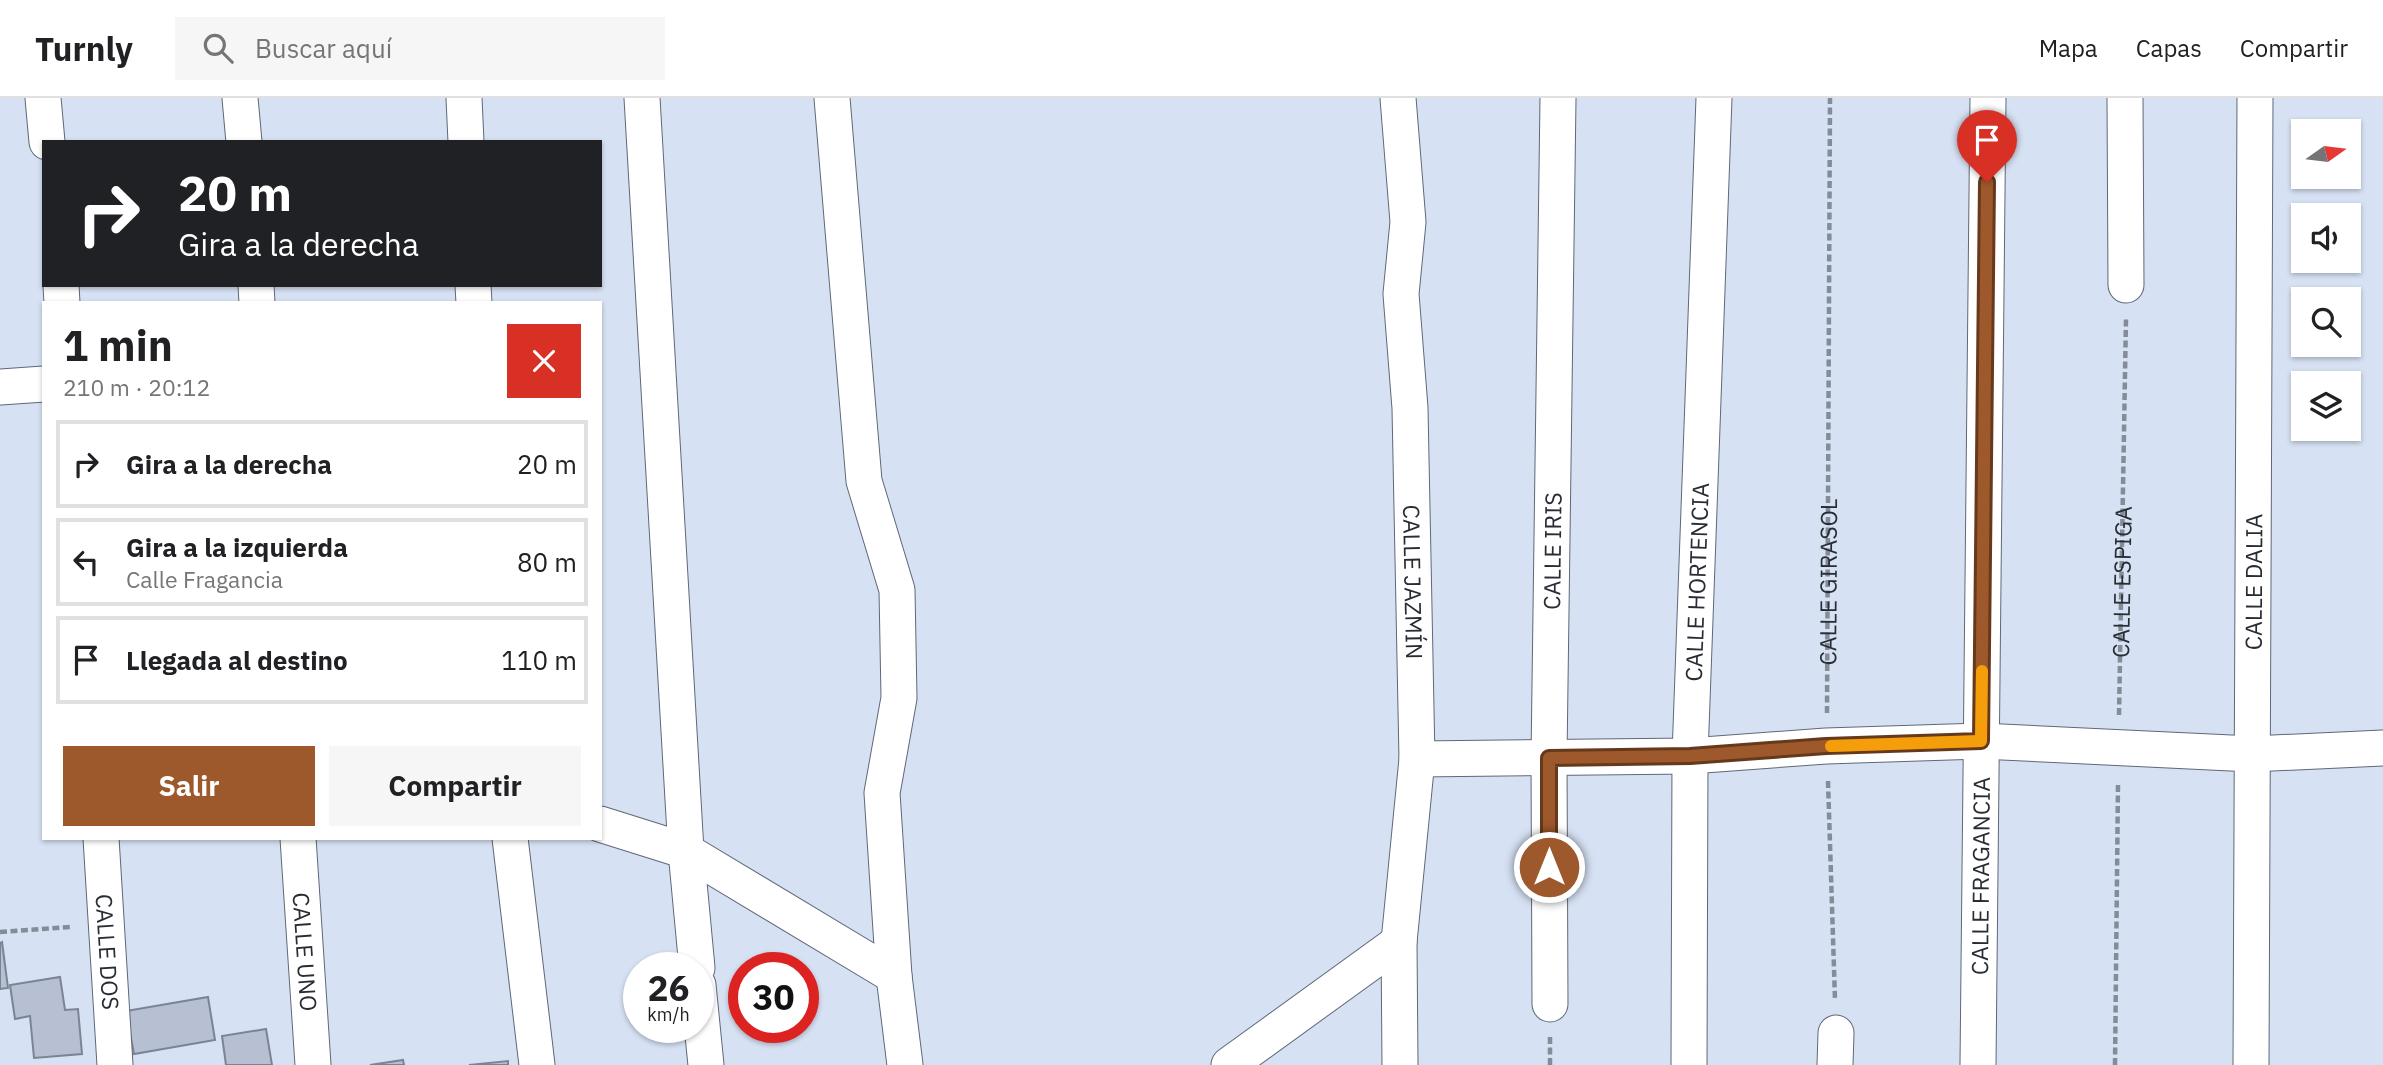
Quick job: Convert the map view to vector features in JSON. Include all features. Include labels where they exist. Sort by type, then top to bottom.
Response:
[{"type":"street","points":[[43,98],[47,140]]},
{"type":"street","points":[[240,98],[244,140]]},
{"type":"street","points":[[464,98],[466,140]]},
{"type":"street","points":[[642,98],[686,851],[695,952]]},
{"type":"street","points":[[832,98],[864,481],[897,590],[899,698],[881,793],[894,976],[905,1065]]},
{"type":"street","name":"CALLE JAZMÍN","points":[[1398,98],[1408,222],[1401,294],[1410,408],[1417,759],[1399,942],[1400,1065]]},
{"type":"street","name":"CALLE IRIS","points":[[1550,1004],[1549,758],[1558,98]]},
{"type":"street","name":"CALLE HORTENCIA","points":[[1689,1065],[1690,756],[1714,98]]},
{"type":"street","name":"CALLE FRAGANCIA","points":[[1978,1065],[1988,98]]},
{"type":"street","points":[[2125,98],[2126,285]]},
{"type":"street","name":"CALLE DALIA","points":[[2251,1065],[2255,98]]},
{"type":"street","points":[[0,387],[42,384]]},
{"type":"street","points":[[1417,759],[1690,756],[1826,746],[1981,741],[2252,754],[2383,748]]},
{"type":"street","points":[[602,825],[686,851],[894,976]]},
{"type":"street","name":"CALLE DOS","points":[[101,840],[115,1065]]},
{"type":"street","name":"CALLE UNO","points":[[298,840],[313,1065]]},
{"type":"street","points":[[510,840],[538,1065]]},
{"type":"street","points":[[1229,1065],[1399,942]]},
{"type":"street","points":[[704,1049],[735,1065]]},
{"type":"path","name":"CALLE GIRASOL","points":[[1830,98],[1826,746],[1836,1049]]},
{"type":"path","name":"CALLE ESPIGA","points":[[2115,1065],[2126,285]]},
{"type":"path","points":[[0,932],[107,925]]},
{"type":"building","points":[[2,942],[8,988],[0,989],[0,943]]},
{"type":"building","points":[[60,977],[65,1010],[78,1009],[82,1054],[34,1058],[30,1016],[15,1019],[10,985]]},
{"type":"building","points":[[208,997],[215,1040],[134,1054],[126,1011]]},
{"type":"building","points":[[266,1029],[272,1065],[226,1065],[222,1036]]},
{"type":"building","points":[[403,1060],[404,1065],[370,1065]]},
{"type":"building","points":[[508,1061],[508,1065],[469,1065]]},
{"type":"slow traffic","points":[[1831,746],[1981,741],[1982,671]]},
{"type":"route","points":[[1549,867],[1549,758],[1690,756],[1826,746],[1981,741],[1987,182]]}]
